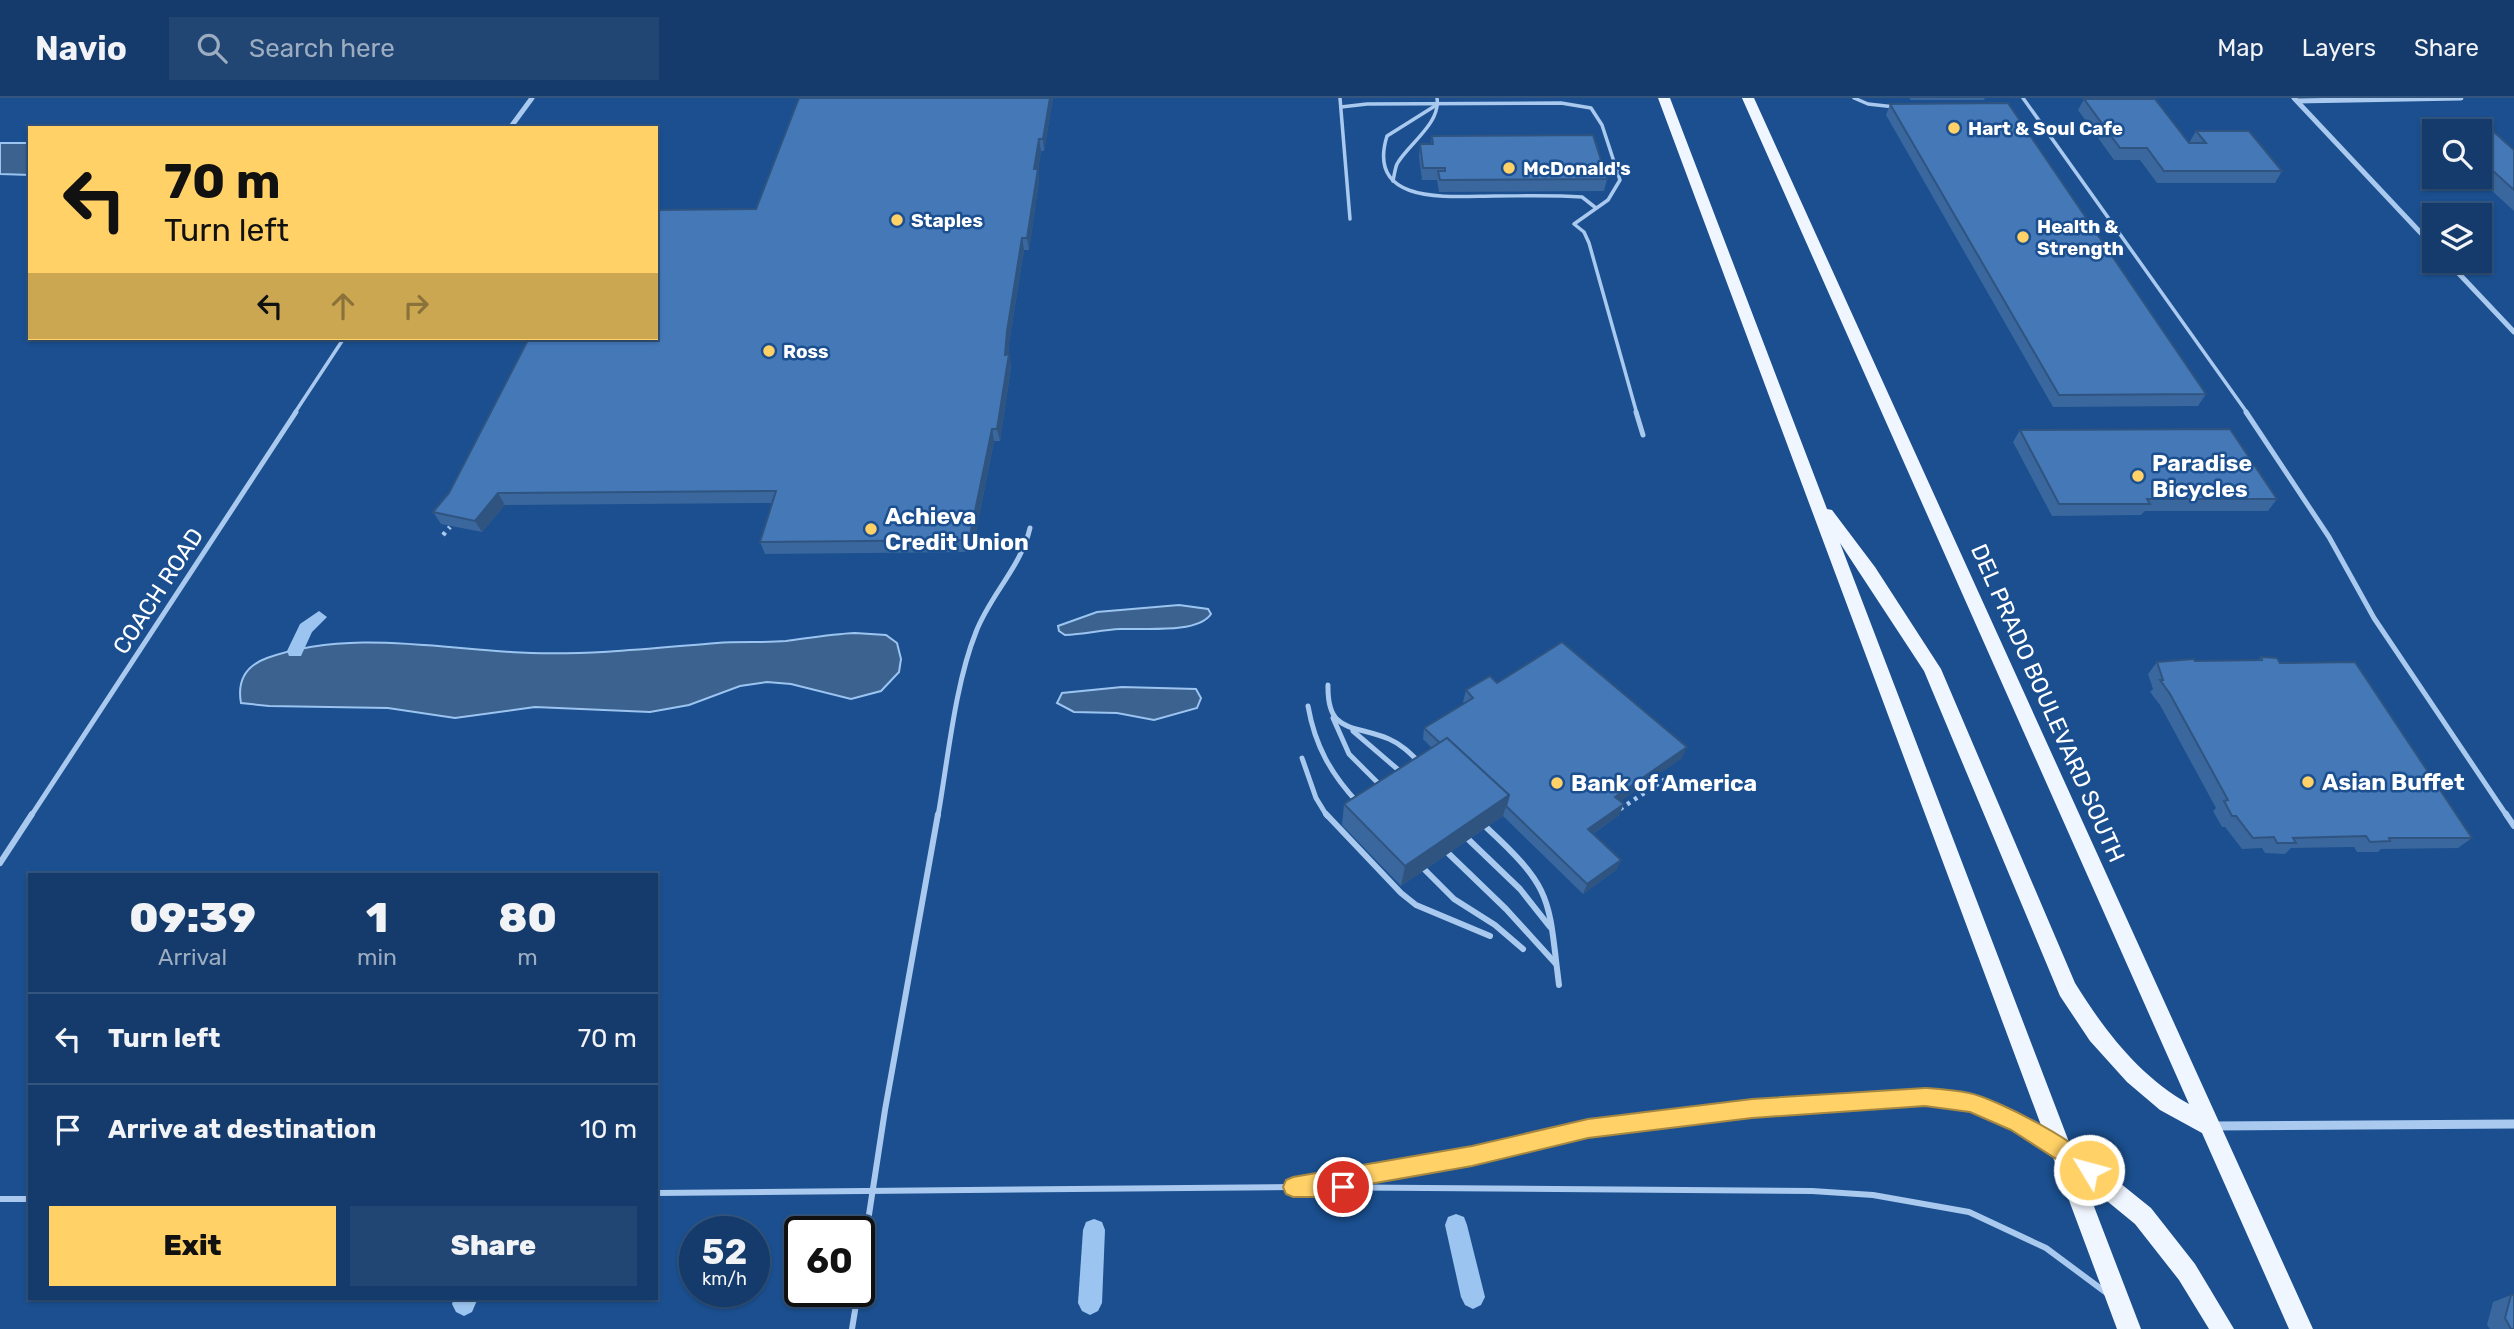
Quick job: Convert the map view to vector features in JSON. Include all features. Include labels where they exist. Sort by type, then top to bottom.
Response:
[{"type":"main road","points":[[1664,98],[2129,1329]]},
{"type":"main road","name":"DEL PRADO BOULEVARD SOUTH","points":[[1748,98],[2301,1329]]},
{"type":"main road","points":[[1813,494],[1869,572],[1932,669],[2067,989],[2083,1016],[2099,1040],[2164,1100],[2210,1126]]},
{"type":"main road","points":[[2061,1149],[2143,1216],[2186,1272],[2222,1329]]},
{"type":"street","points":[[511,126],[532,98]]},
{"type":"street","points":[[2296,100],[2461,98]]},
{"type":"street","points":[[2296,100],[2422,234]]},
{"type":"street","points":[[2458,273],[2514,332]]},
{"type":"street","points":[[2210,1126],[2514,1124]]},
{"type":"lane","points":[[1340,98],[1350,219]]},
{"type":"lane","points":[[1854,98],[1867,104],[1895,107]]},
{"type":"lane","points":[[2023,98],[2255,424],[2329,537],[2374,618],[2514,826]]},
{"type":"lane","points":[[1341,107],[1438,101],[1561,103],[1591,108],[1602,125],[1620,180],[1614,196],[1574,224],[1584,232],[1589,243],[1643,435]]},
{"type":"lane","points":[[1438,101],[1387,136],[1384,161],[1393,181],[1406,191],[1422,195],[1582,197],[1596,208]]},
{"type":"lane","points":[[1393,181],[1398,164],[1422,136],[1438,101]]},
{"type":"lane","name":"COACH ROAD","points":[[0,863],[343,340]]},
{"type":"lane","points":[[868,1216],[967,656],[977,627],[989,603],[1019,559],[1030,528]]},
{"type":"lane","points":[[1328,685],[1326,702],[1340,740],[1349,754],[1389,795]]},
{"type":"lane","points":[[1308,706],[1314,740],[1341,785],[1365,810]]},
{"type":"lane","points":[[1331,712],[1339,723],[1351,729],[1387,738],[1400,745],[1428,769]]},
{"type":"lane","points":[[1351,729],[1410,781]]},
{"type":"lane","points":[[1302,758],[1316,798],[1328,818],[1401,893],[1416,905],[1466,923],[1490,936]]},
{"type":"lane","points":[[1487,828],[1528,867],[1545,894],[1553,930],[1559,985]]},
{"type":"lane","points":[[1469,840],[1520,889],[1553,930]]},
{"type":"lane","points":[[1449,853],[1506,909],[1556,964]]},
{"type":"lane","points":[[1425,870],[1454,899],[1495,925],[1523,949]]},
{"type":"lane","points":[[1293,1187],[1472,1156],[1588,1128],[1752,1109],[1925,1097],[1970,1102],[2018,1123],[2061,1149]]},
{"type":"lane","points":[[658,1193],[1293,1187],[1812,1191],[1873,1195],[1969,1212],[2046,1248],[2119,1302]]},
{"type":"lane","points":[[0,1199],[28,1199]]},
{"type":"lane","points":[[852,1329],[856,1307]]},
{"type":"path","points":[[443,535],[450,527]]},
{"type":"path","points":[[1616,812],[1664,780],[1672,789]]},
{"type":"water","points":[[0,143],[28,143],[28,175],[0,174]]},
{"type":"water","points":[[1179,605],[1208,609],[1211,614],[1195,625],[1169,629],[1120,629],[1065,635],[1059,631],[1058,626],[1097,612]]},
{"type":"water","points":[[855,633],[886,635],[897,643],[901,659],[899,672],[881,691],[851,699],[791,684],[767,682],[740,686],[689,705],[650,712],[535,707],[455,718],[388,708],[269,706],[241,703],[240,695],[244,675],[259,661],[299,649],[332,644],[398,643],[531,653],[578,653],[726,642],[786,641]]},
{"type":"water","points":[[1122,687],[1196,689],[1201,698],[1197,708],[1154,720],[1117,713],[1074,712],[1057,703],[1062,693]]},
{"type":"building","points":[[799,98],[1050,98],[1043,139],[1039,139],[1034,169],[1038,169],[1027,238],[1022,238],[1007,331],[1005,355],[1009,354],[997,429],[992,429],[969,540],[760,542],[776,491],[498,493],[475,521],[433,512],[449,493],[528,340],[658,340],[658,210],[756,209]]},
{"type":"building","points":[[2084,99],[2155,99],[2189,143],[2206,143],[2196,131],[2249,131],[2282,171],[2164,171],[2147,148],[2120,148]]},
{"type":"building","points":[[2008,103],[2206,394],[2059,395],[1890,104]]},
{"type":"building","points":[[2492,132],[2514,150],[2514,190],[2492,170]]},
{"type":"building","name":"McDonald's","points":[[1593,135],[1607,179],[1440,180],[1438,171],[1445,171],[1445,168],[1423,168],[1420,144],[1433,144],[1432,136]]},
{"type":"building","name":"Paradise Bicycles","points":[[2230,429],[2277,499],[2147,499],[2150,504],[2059,504],[2020,430]]},
{"type":"building","name":"Bank of America","points":[[1562,642],[1687,747],[1615,797],[1624,804],[1588,829],[1621,860],[1587,884],[1506,806],[1509,795],[1447,738],[1440,743],[1424,728],[1473,698],[1466,690],[1490,676],[1497,683]]},
{"type":"building","name":"Asian Buffet","points":[[2261,657],[2277,658],[2280,663],[2355,662],[2472,838],[2389,838],[2390,841],[2370,842],[2366,836],[2293,838],[2296,843],[2277,843],[2274,837],[2253,838],[2236,816],[2232,816],[2224,801],[2228,800],[2160,680],[2163,680],[2157,662],[2194,659],[2262,660]]},
{"type":"building","points":[[1447,738],[1509,795],[1405,866],[1344,804]]},
{"type":"building","points":[[2511,1295],[2514,1295],[2514,1329],[2511,1329],[2505,1318]]},
{"type":"waterway","points":[[295,651],[306,628],[319,617]]},
{"type":"waterway","points":[[1456,1225],[1473,1297]]},
{"type":"waterway","points":[[1090,1303],[1094,1230]]},
{"type":"waterway","points":[[464,1304],[465,1300]]},
{"type":"place","name":"Hart & Soul Cafe","points":[[1954,128]]},
{"type":"place","name":"McDonald's","points":[[1509,168]]},
{"type":"place","name":"Staples","points":[[897,220]]},
{"type":"place","name":"Health & Strength","points":[[2023,237]]},
{"type":"place","name":"Ross","points":[[769,351]]},
{"type":"place","name":"Paradise Bicycles","points":[[2138,476]]},
{"type":"place","name":"Achieva Credit Union","points":[[871,529]]},
{"type":"place","name":"Asian Buffet","points":[[2308,782]]},
{"type":"place","name":"Bank of America","points":[[1557,783]]},
{"type":"route","points":[[1343,1187],[1293,1187],[1472,1156],[1588,1128],[1752,1109],[1925,1097],[1970,1102],[2018,1123],[2071,1155],[2089,1170]]}]
